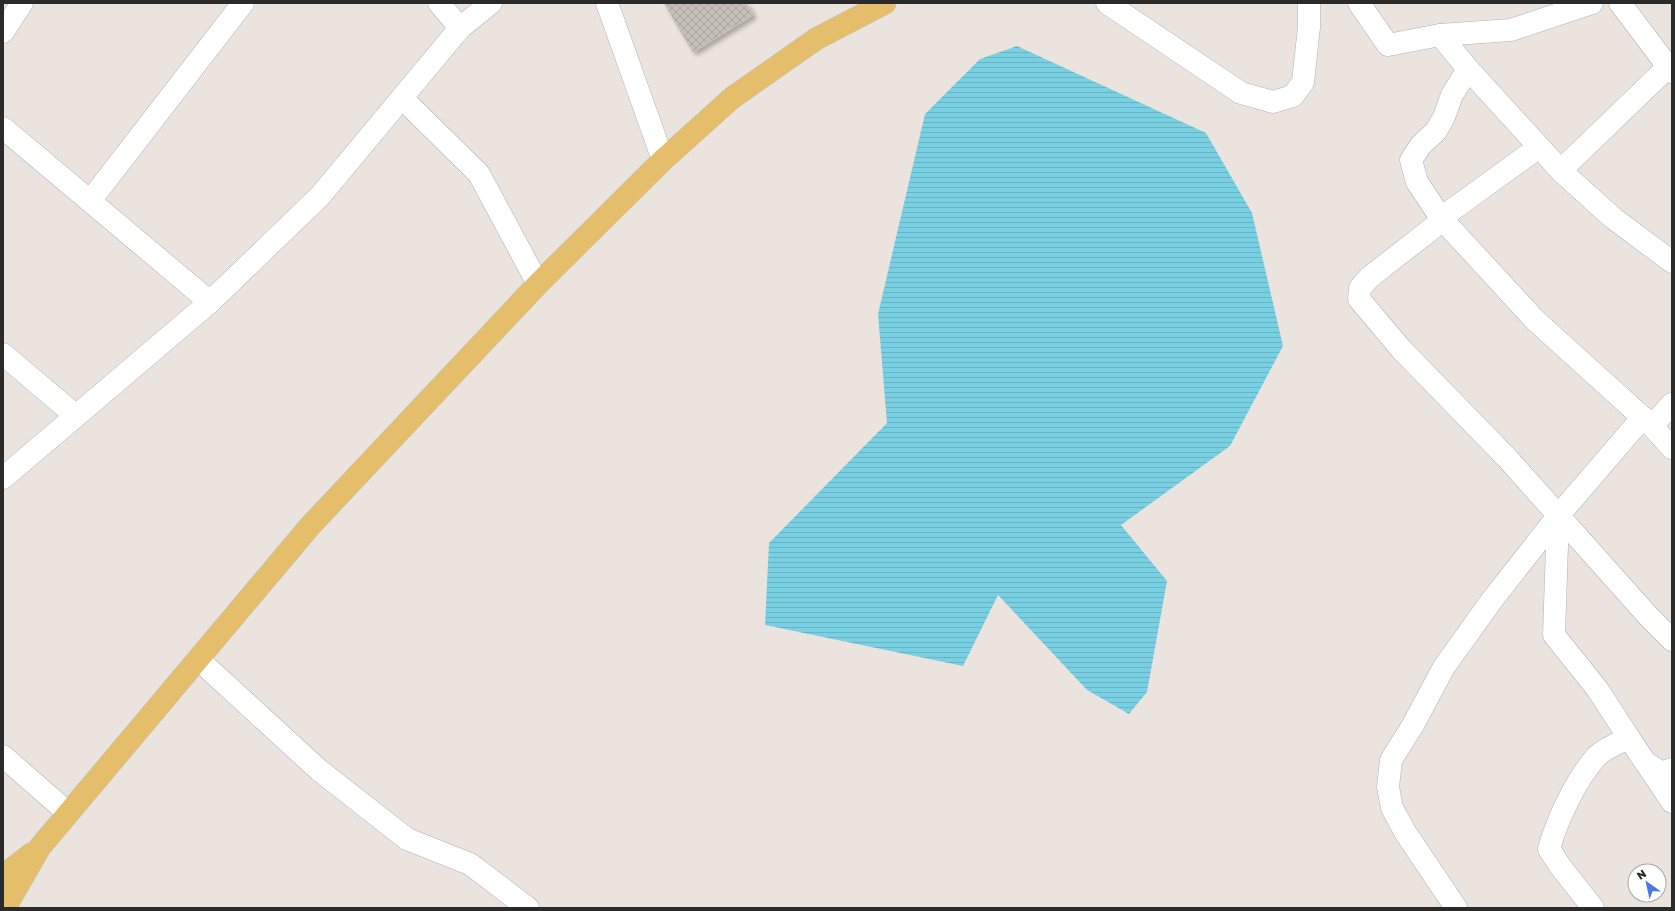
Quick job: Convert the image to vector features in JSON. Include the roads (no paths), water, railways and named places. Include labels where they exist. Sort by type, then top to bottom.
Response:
[{"type":"main road","points":[[5,908],[40,847],[310,526],[538,284],[663,160],[738,93],[816,39],[885,3]]},
{"type":"main road","points":[[3,876],[40,847]]},
{"type":"street","points":[[3,32],[22,3]]},
{"type":"street","points":[[90,201],[243,3]]},
{"type":"street","points":[[439,3],[460,28]]},
{"type":"street","points":[[3,478],[210,302],[320,196],[460,28],[491,3]]},
{"type":"street","points":[[606,3],[663,160]]},
{"type":"street","points":[[1107,3],[1241,93],[1273,102],[1293,96],[1303,82],[1309,27],[1309,3]]},
{"type":"street","points":[[1359,3],[1388,45],[1440,35],[1512,30],[1592,3]]},
{"type":"street","points":[[1561,170],[1670,70],[1620,3]]},
{"type":"street","points":[[1440,35],[1468,69],[1539,148],[1561,170],[1613,218],[1672,262]]},
{"type":"street","points":[[1468,69],[1452,95],[1444,117],[1436,131],[1421,145],[1411,160],[1417,182],[1440,218],[1535,320],[1648,421],[1672,448]]},
{"type":"street","points":[[402,98],[479,174],[538,284]]},
{"type":"street","points":[[3,128],[210,302]]},
{"type":"street","points":[[1539,148],[1440,218],[1434,227],[1370,277],[1360,288],[1359,299],[1401,349],[1508,459],[1649,617],[1672,640]]},
{"type":"street","points":[[3,354],[76,416]]},
{"type":"street","points":[[1456,908],[1405,832],[1392,808],[1388,787],[1391,760],[1414,725],[1444,666],[1492,600],[1558,516],[1648,421],[1672,404]]},
{"type":"street","points":[[1558,516],[1554,635],[1598,690],[1672,802]]},
{"type":"street","points":[[198,659],[319,770],[407,839],[470,864],[528,908]]},
{"type":"street","points":[[1593,908],[1560,866],[1549,849],[1554,829],[1583,774],[1598,755],[1629,738]]},
{"type":"street","points":[[3,756],[68,813]]},
{"type":"street","points":[[1645,762],[1662,773],[1672,769]]},
{"type":"water","points":[[1017,46],[1206,133],[1252,213],[1283,346],[1230,446],[1121,525],[1167,581],[1147,692],[1129,714],[1087,690],[998,595],[963,666],[765,625],[769,543],[887,423],[878,314],[925,114],[980,59]]}]
